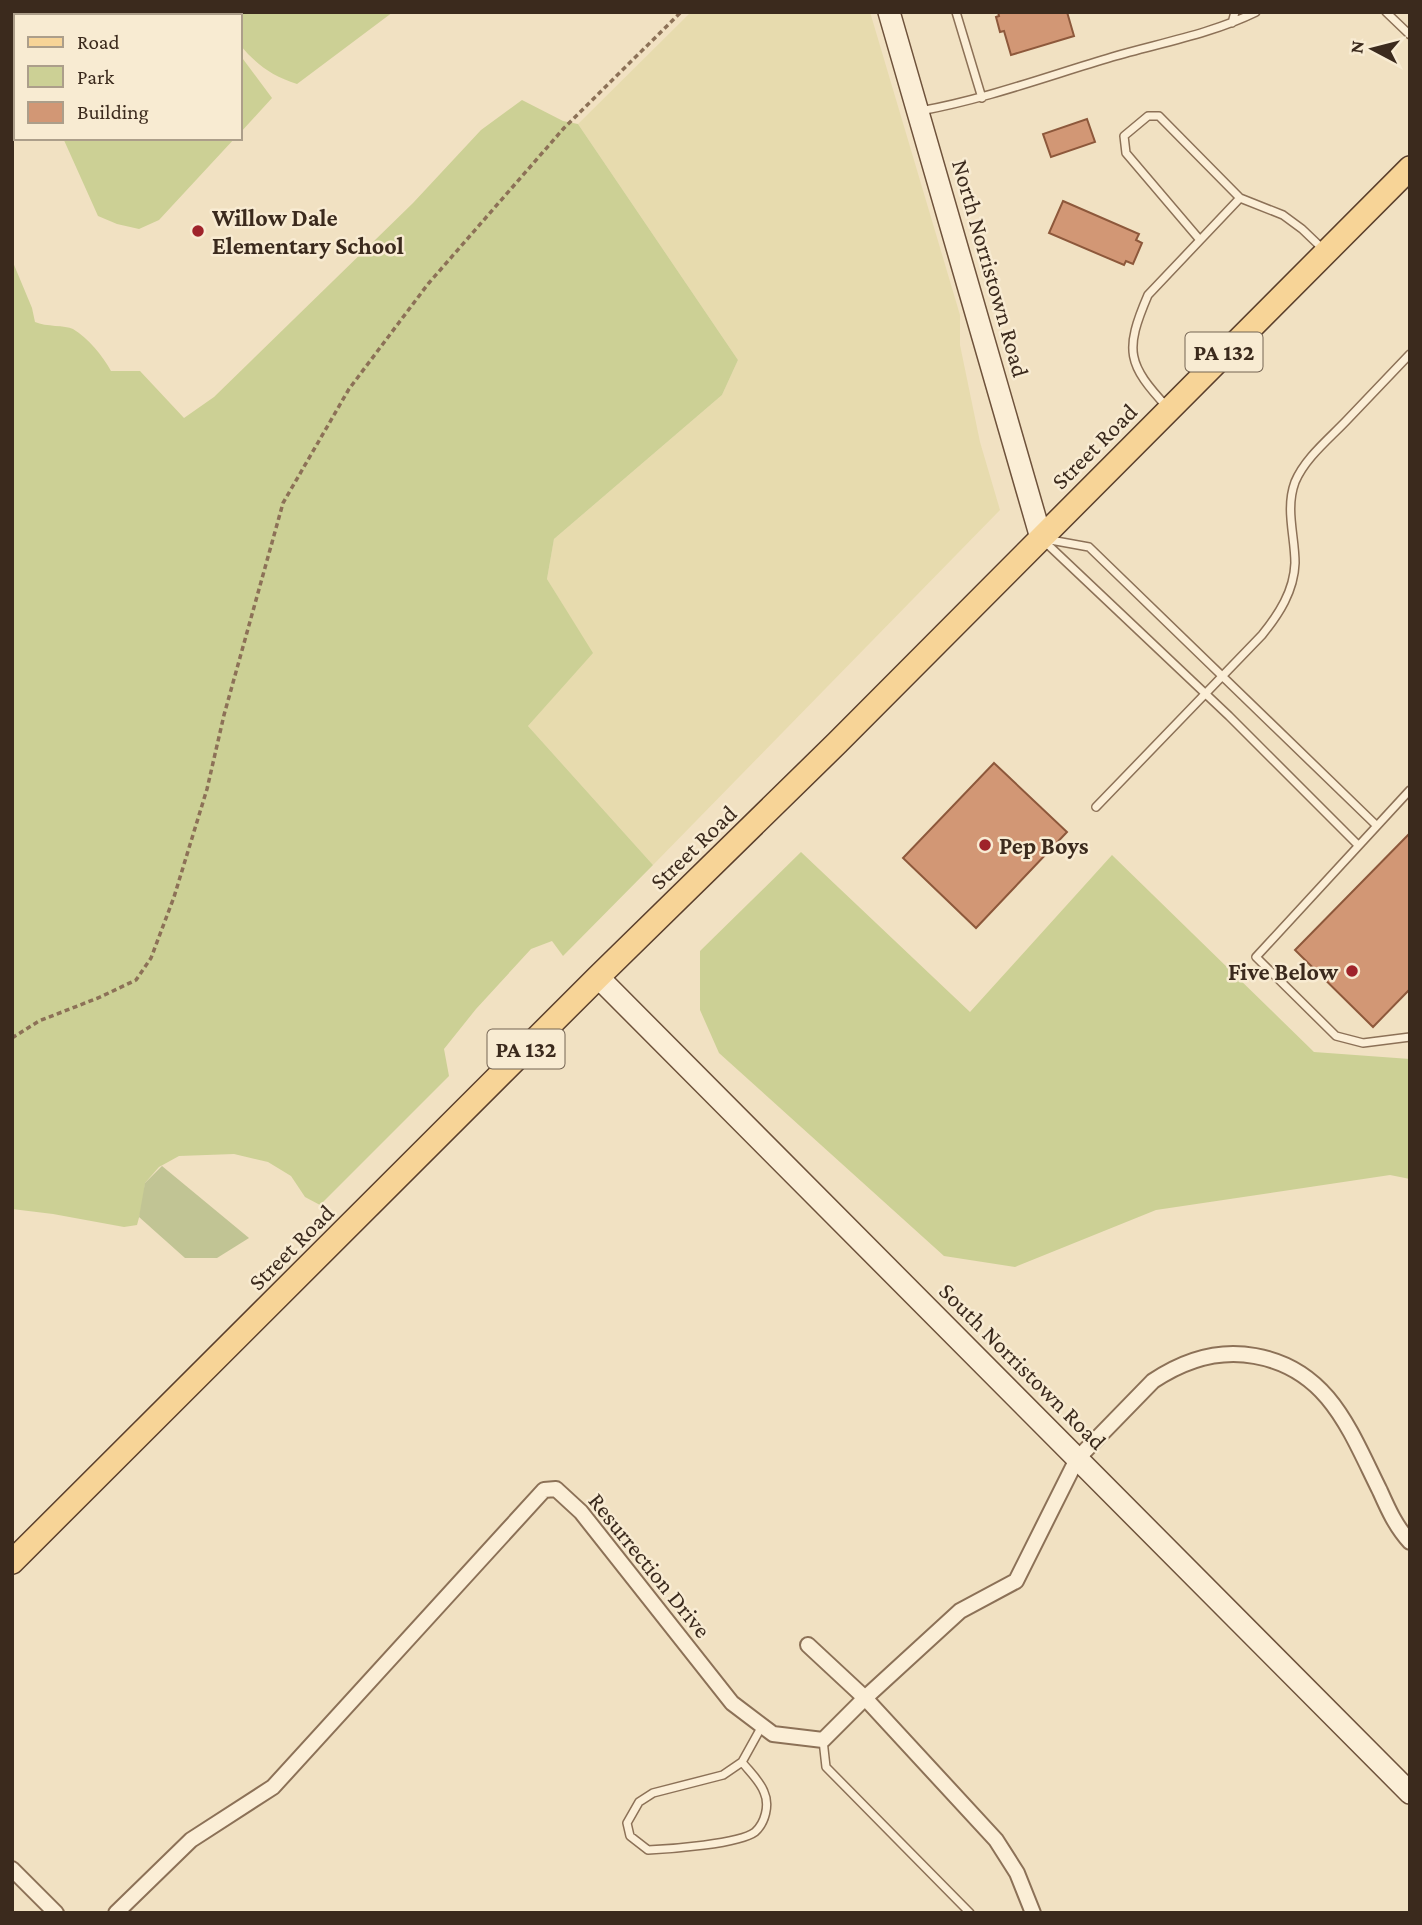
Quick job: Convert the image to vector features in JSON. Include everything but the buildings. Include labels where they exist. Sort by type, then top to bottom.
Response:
[{"type":"main road","name":"Street Road","points":[[12,1562],[598,977],[837,743],[1410,168]]},
{"type":"street","name":"North Norristown Road","points":[[889,12],[1041,538]]},
{"type":"street","name":"South Norristown Road","points":[[598,977],[1410,1793]]},
{"type":"street","points":[[823,1740],[960,1611],[1016,1581],[1077,1459],[1153,1381],[1192,1360],[1219,1354],[1245,1354],[1291,1367],[1314,1382],[1343,1416],[1392,1517],[1410,1542]]},
{"type":"street","name":"Resurrection Drive","points":[[116,1913],[191,1840],[273,1787],[544,1490],[556,1489],[581,1512],[732,1703],[773,1734],[823,1740]]},
{"type":"street","points":[[808,1646],[865,1698],[996,1840],[1017,1873],[1032,1912]]},
{"type":"street","points":[[12,1869],[56,1913]]},
{"type":"lane","points":[[956,12],[982,98]]},
{"type":"lane","points":[[1232,23],[1235,12]]},
{"type":"lane","points":[[919,111],[982,98],[1232,23],[1256,12]]},
{"type":"lane","points":[[1386,12],[1410,36]]},
{"type":"lane","points":[[1200,240],[1126,153],[1124,136],[1148,116],[1158,117],[1240,198],[1283,215],[1303,229],[1325,251]]},
{"type":"lane","points":[[1168,408],[1142,381],[1134,363],[1135,336],[1148,295],[1240,198]]},
{"type":"lane","points":[[1096,807],[1204,692],[1262,635],[1280,611],[1287,597],[1295,562],[1291,504],[1295,483],[1303,468],[1326,441],[1410,354]]},
{"type":"lane","points":[[1041,538],[1089,547],[1376,825]]},
{"type":"lane","points":[[1041,538],[1204,692],[1358,845]]},
{"type":"lane","points":[[1410,790],[1256,957],[1336,1036],[1363,1043],[1410,1037]]},
{"type":"lane","points":[[742,1762],[764,1791],[767,1803],[763,1823],[753,1834],[722,1842],[648,1850],[630,1836],[627,1824],[639,1802],[653,1793],[723,1775],[742,1762],[762,1726]]},
{"type":"lane","points":[[823,1740],[826,1767],[970,1913]]},
{"type":"path","points":[[12,1038],[39,1021],[136,980],[151,958],[174,897],[207,789],[224,715],[283,503],[349,389],[428,284],[564,128],[681,12]]},
{"type":"shaded area","points":[[691,12],[870,12],[960,315],[960,345],[980,442],[1000,510],[653,865],[528,726],[592,653],[547,579],[554,539],[722,395],[738,360],[578,124]]},
{"type":"green space","points":[[207,12],[208,14],[68,14]]},
{"type":"green space","points":[[215,12],[393,12],[297,84],[265,69],[242,47],[242,14]]},
{"type":"green space","points":[[242,58],[272,98],[242,131]]},
{"type":"green space","points":[[522,100],[563,121],[578,124],[738,360],[722,395],[554,539],[547,579],[593,653],[528,726],[653,865],[563,956],[552,941],[531,949],[476,1009],[444,1049],[449,1076],[320,1205],[305,1197],[291,1176],[268,1162],[234,1154],[179,1156],[159,1167],[145,1183],[137,1225],[124,1227],[12,1209],[12,260],[35,322],[73,329],[95,348],[111,371],[140,371],[184,418],[214,397],[413,203],[481,130]]},
{"type":"green space","points":[[64,140],[233,140],[159,220],[139,229],[98,216]]},
{"type":"green space","points":[[801,852],[970,1012],[1112,855],[1314,1052],[1410,1059],[1410,1179],[1390,1175],[1156,1210],[1015,1267],[944,1256],[719,1053],[700,1010],[700,951]]},
{"type":"green space","points":[[162,1166],[249,1238],[217,1258],[185,1258],[139,1217],[145,1183]]},
{"type":"place","name":"Willow Dale Elementary School","points":[[198,231]]},
{"type":"place","name":"Pep Boys","points":[[985,845]]},
{"type":"place","name":"Five Below","points":[[1352,971]]}]
